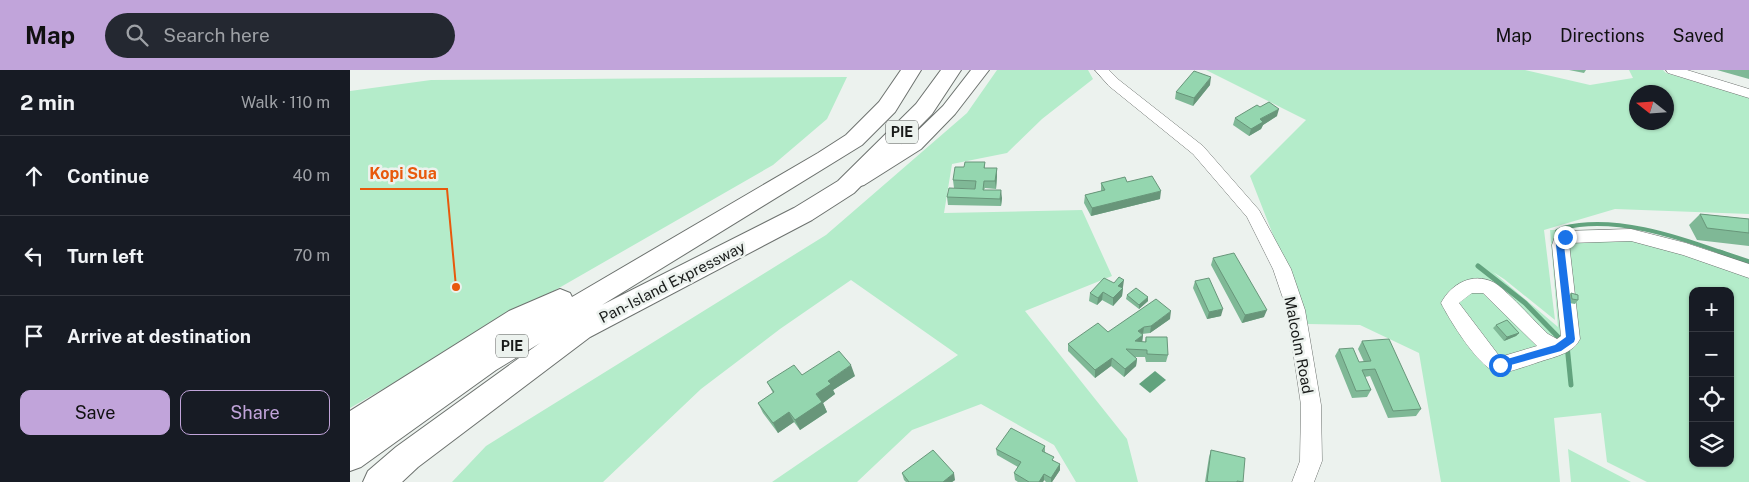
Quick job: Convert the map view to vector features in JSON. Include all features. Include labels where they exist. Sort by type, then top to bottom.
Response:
[{"type":"highway","name":"Pan-Island Expressway","points":[[350,457],[486,361],[854,140],[887,107],[911,70]]},
{"type":"highway","name":"Pan-Island Expressway","points":[[378,482],[407,457],[580,329],[803,214],[846,187],[924,109],[950,70]]},
{"type":"highway","points":[[350,427],[519,319],[681,245]]},
{"type":"main road","points":[[846,187],[914,145],[949,110],[980,70]]},
{"type":"street","name":"Malcolm Road","points":[[1102,70],[1114,83],[1198,150],[1253,214],[1282,269],[1296,310],[1311,405],[1311,461],[1303,482]]},
{"type":"street","points":[[1673,70],[1749,94]]},
{"type":"street","points":[[1562,345],[1560,245],[1561,240],[1565,237],[1631,235],[1686,249],[1749,271]]},
{"type":"street","points":[[1478,284],[1489,288],[1541,339],[1562,345],[1506,364],[1494,363],[1456,315],[1450,302],[1452,296],[1457,292],[1478,284]]},
{"type":"shaded area","points":[[997,70],[1088,70],[1093,79],[1042,119],[1007,153],[952,164],[944,213],[1082,210],[1112,276],[1025,311],[1127,439],[1138,482],[1076,482],[1054,445],[981,404],[912,430],[857,482],[772,482],[958,355],[851,280],[780,329],[701,389],[603,482],[452,482],[486,446],[826,235],[967,113]]},
{"type":"shaded area","points":[[1206,70],[1525,70],[1590,85],[1633,78],[1629,70],[1663,70],[1666,73],[1749,97],[1749,214],[1615,209],[1544,230],[1555,320],[1493,272],[1558,327],[1550,230],[1624,230],[1665,237],[1749,263],[1749,482],[1647,482],[1607,462],[1601,413],[1554,418],[1560,482],[1441,482],[1419,353],[1360,325],[1308,324],[1250,176],[1306,120]]},
{"type":"shaded area","points":[[847,77],[827,119],[773,165],[350,408],[350,91],[431,80]]},
{"type":"shaded area","points":[[1155,371],[1166,380],[1150,393],[1139,384]]},
{"type":"shaded area","points":[[1568,449],[1631,482],[1571,482]]},
{"type":"building","points":[[1194,71],[1211,77],[1194,98],[1176,92]]},
{"type":"building","points":[[1269,102],[1279,109],[1260,119],[1263,122],[1251,129],[1235,118],[1257,105],[1260,107]]},
{"type":"building","points":[[965,162],[985,162],[984,168],[997,168],[995,181],[984,181],[983,190],[1001,190],[1000,199],[947,197],[949,188],[975,189],[976,181],[953,180],[955,167],[964,167]]},
{"type":"building","points":[[1152,176],[1161,191],[1092,208],[1085,195],[1105,190],[1101,183],[1125,177],[1127,182]]},
{"type":"building","points":[[1700,214],[1749,219],[1749,233],[1707,228]]},
{"type":"building","points":[[1234,253],[1267,310],[1245,315],[1213,258]]},
{"type":"building","points":[[1119,277],[1124,280],[1118,286],[1123,288],[1113,298],[1103,292],[1098,298],[1090,293],[1104,278],[1114,283]]},
{"type":"building","points":[[1209,278],[1223,309],[1209,312],[1195,281]]},
{"type":"building","points":[[1136,288],[1148,297],[1139,305],[1127,295]]},
{"type":"building","points":[[1571,293],[1578,295],[1578,300],[1572,299]]},
{"type":"building","points":[[1156,299],[1171,311],[1151,326],[1144,327],[1138,331],[1143,335],[1135,341],[1146,342],[1146,337],[1167,337],[1168,355],[1147,354],[1147,350],[1126,349],[1137,359],[1125,369],[1112,358],[1095,370],[1068,344],[1098,323],[1108,332]]},
{"type":"building","points":[[1507,320],[1519,333],[1507,337],[1496,325]]},
{"type":"building","points":[[1389,339],[1421,409],[1393,411],[1375,369],[1362,370],[1371,390],[1356,391],[1339,349],[1353,348],[1359,362],[1371,361],[1362,341]]},
{"type":"building","points":[[839,351],[851,365],[828,381],[831,384],[816,394],[822,402],[795,420],[789,412],[773,423],[758,403],[774,392],[767,382],[794,365],[802,375]]},
{"type":"building","points":[[1011,428],[1045,446],[1042,451],[1054,457],[1052,460],[1060,464],[1051,478],[1044,474],[1039,482],[1029,482],[1014,473],[1021,462],[996,449]]},
{"type":"building","points":[[933,450],[954,473],[943,482],[909,482],[902,473]]},
{"type":"building","points":[[1211,450],[1245,458],[1243,482],[1207,481]]},
{"type":"waterway","points":[[1556,241],[1557,231],[1563,228],[1602,224],[1644,229],[1665,234],[1723,253]]},
{"type":"waterway","points":[[1720,252],[1749,262]]},
{"type":"waterway","points":[[1478,266],[1525,303],[1563,342]]},
{"type":"waterway","points":[[1567,345],[1571,385]]},
{"type":"place","name":"Kopi Sua","points":[[456,287]]},
{"type":"route","points":[[1500,365],[1558,348],[1571,339],[1560,245],[1561,240],[1565,237]]}]
